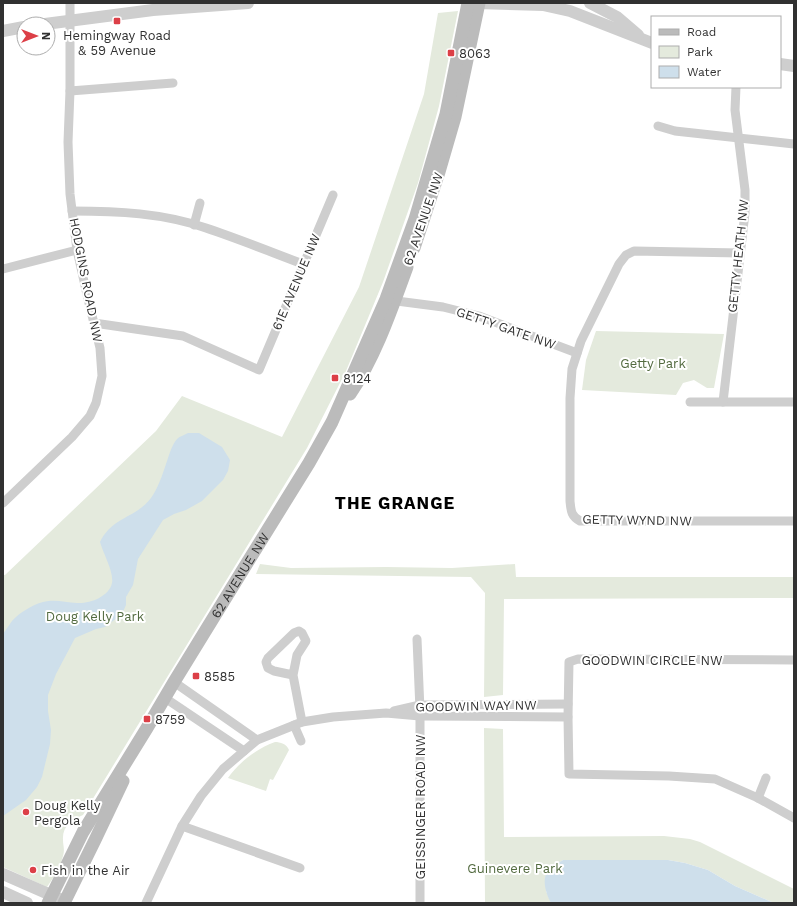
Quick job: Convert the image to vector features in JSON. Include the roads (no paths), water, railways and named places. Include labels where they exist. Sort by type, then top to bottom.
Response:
[{"type":"main road","name":"62 AVENUE NW","points":[[391,300],[446,114],[468,3]]},
{"type":"main road","name":"62 AVENUE NW","points":[[49,899],[83,832],[309,464],[332,422],[362,378],[391,300],[423,222],[455,117],[478,3]]},
{"type":"main road","name":"62 AVENUE NW","points":[[64,902],[95,840],[147,728]]},
{"type":"street","name":"HODGINS ROAD NW","points":[[3,503],[72,437],[90,416],[96,403],[102,376],[100,348],[77,250],[70,194],[68,142],[70,91],[70,3]]},
{"type":"street","points":[[56,22],[193,5],[248,3]]},
{"type":"street","points":[[478,3],[543,5],[570,11],[647,41]]},
{"type":"street","points":[[590,3],[617,17],[647,41]]},
{"type":"street","points":[[3,31],[16,29]]},
{"type":"street","points":[[781,64],[794,66]]},
{"type":"street","points":[[70,91],[173,83]]},
{"type":"street","name":"GETTY HEATH NW","points":[[723,402],[745,213],[735,110],[736,88]]},
{"type":"street","points":[[658,126],[675,131],[794,144]]},
{"type":"street","name":"61E AVENUE NW","points":[[94,323],[183,336],[259,370],[333,195]]},
{"type":"street","points":[[194,225],[200,203]]},
{"type":"street","points":[[72,211],[113,211],[136,213],[204,227],[304,264]]},
{"type":"street","points":[[3,269],[77,250]]},
{"type":"street","name":"GETTY WYND NW","points":[[740,253],[634,251],[626,255],[619,264],[581,341],[572,369],[570,398],[570,501],[574,518],[580,522],[794,521]]},
{"type":"street","name":"GETTY GATE NW","points":[[391,300],[443,307],[479,316],[577,353]]},
{"type":"street","points":[[690,402],[794,402]]},
{"type":"street","points":[[293,675],[274,671],[268,668],[266,662],[268,658],[294,633],[299,631],[302,633],[306,641],[297,655],[293,675],[301,741]]},
{"type":"street","name":"GEISSINGER ROAD NW","points":[[417,639],[420,710],[420,903]]},
{"type":"street","name":"GOODWIN CIRCLE NW","points":[[794,660],[578,659],[569,662],[568,704],[569,774],[669,776],[715,779],[758,798],[794,818]]},
{"type":"street","points":[[174,682],[258,740]]},
{"type":"street","points":[[165,698],[244,750]]},
{"type":"street","name":"GOODWIN WAY NW","points":[[146,903],[182,826],[201,796],[223,769],[244,750],[258,740],[298,723],[333,717],[420,710],[568,704]]},
{"type":"street","name":"GOODWIN WAY NW","points":[[420,710],[568,717]]},
{"type":"street","points":[[758,798],[766,778]]},
{"type":"street","points":[[182,826],[300,868]]},
{"type":"street","points":[[3,874],[49,899],[64,902]]},
{"type":"street","points":[[3,892],[27,903]]},
{"type":"water","points":[[188,433],[199,433],[222,447],[230,460],[228,471],[223,480],[202,501],[163,520],[138,559],[133,585],[126,597],[126,605],[122,614],[105,627],[96,629],[75,638],[56,674],[48,695],[48,711],[51,730],[50,744],[42,777],[37,787],[26,800],[3,816],[3,634],[18,615],[39,603],[60,601],[82,603],[98,599],[107,592],[112,583],[112,579],[110,568],[100,542],[111,527],[145,505],[151,498],[160,482],[173,445],[178,438]]},
{"type":"water","points":[[563,860],[668,860],[685,863],[708,870],[735,886],[774,903],[551,903],[545,888],[545,879],[550,868]]},
{"type":"place","name":"Hemingway Road & 59 Avenue","points":[[117,21]]},
{"type":"place","name":"8063","points":[[451,53]]},
{"type":"place","name":"8124","points":[[335,378]]},
{"type":"place","name":"8585","points":[[196,676]]},
{"type":"place","name":"8759","points":[[147,719]]},
{"type":"place","name":"Doug Kelly Pergola","points":[[26,812]]},
{"type":"place","name":"Fish in the Air","points":[[33,870]]},
{"type":"district","name":"THE GRANGE","points":[[395,503]]},
{"type":"park label","name":"Getty Park","points":[[653,363]]},
{"type":"park label","name":"Doug Kelly Park","points":[[95,616]]},
{"type":"park label","name":"Guinevere Park","points":[[515,868]]}]
